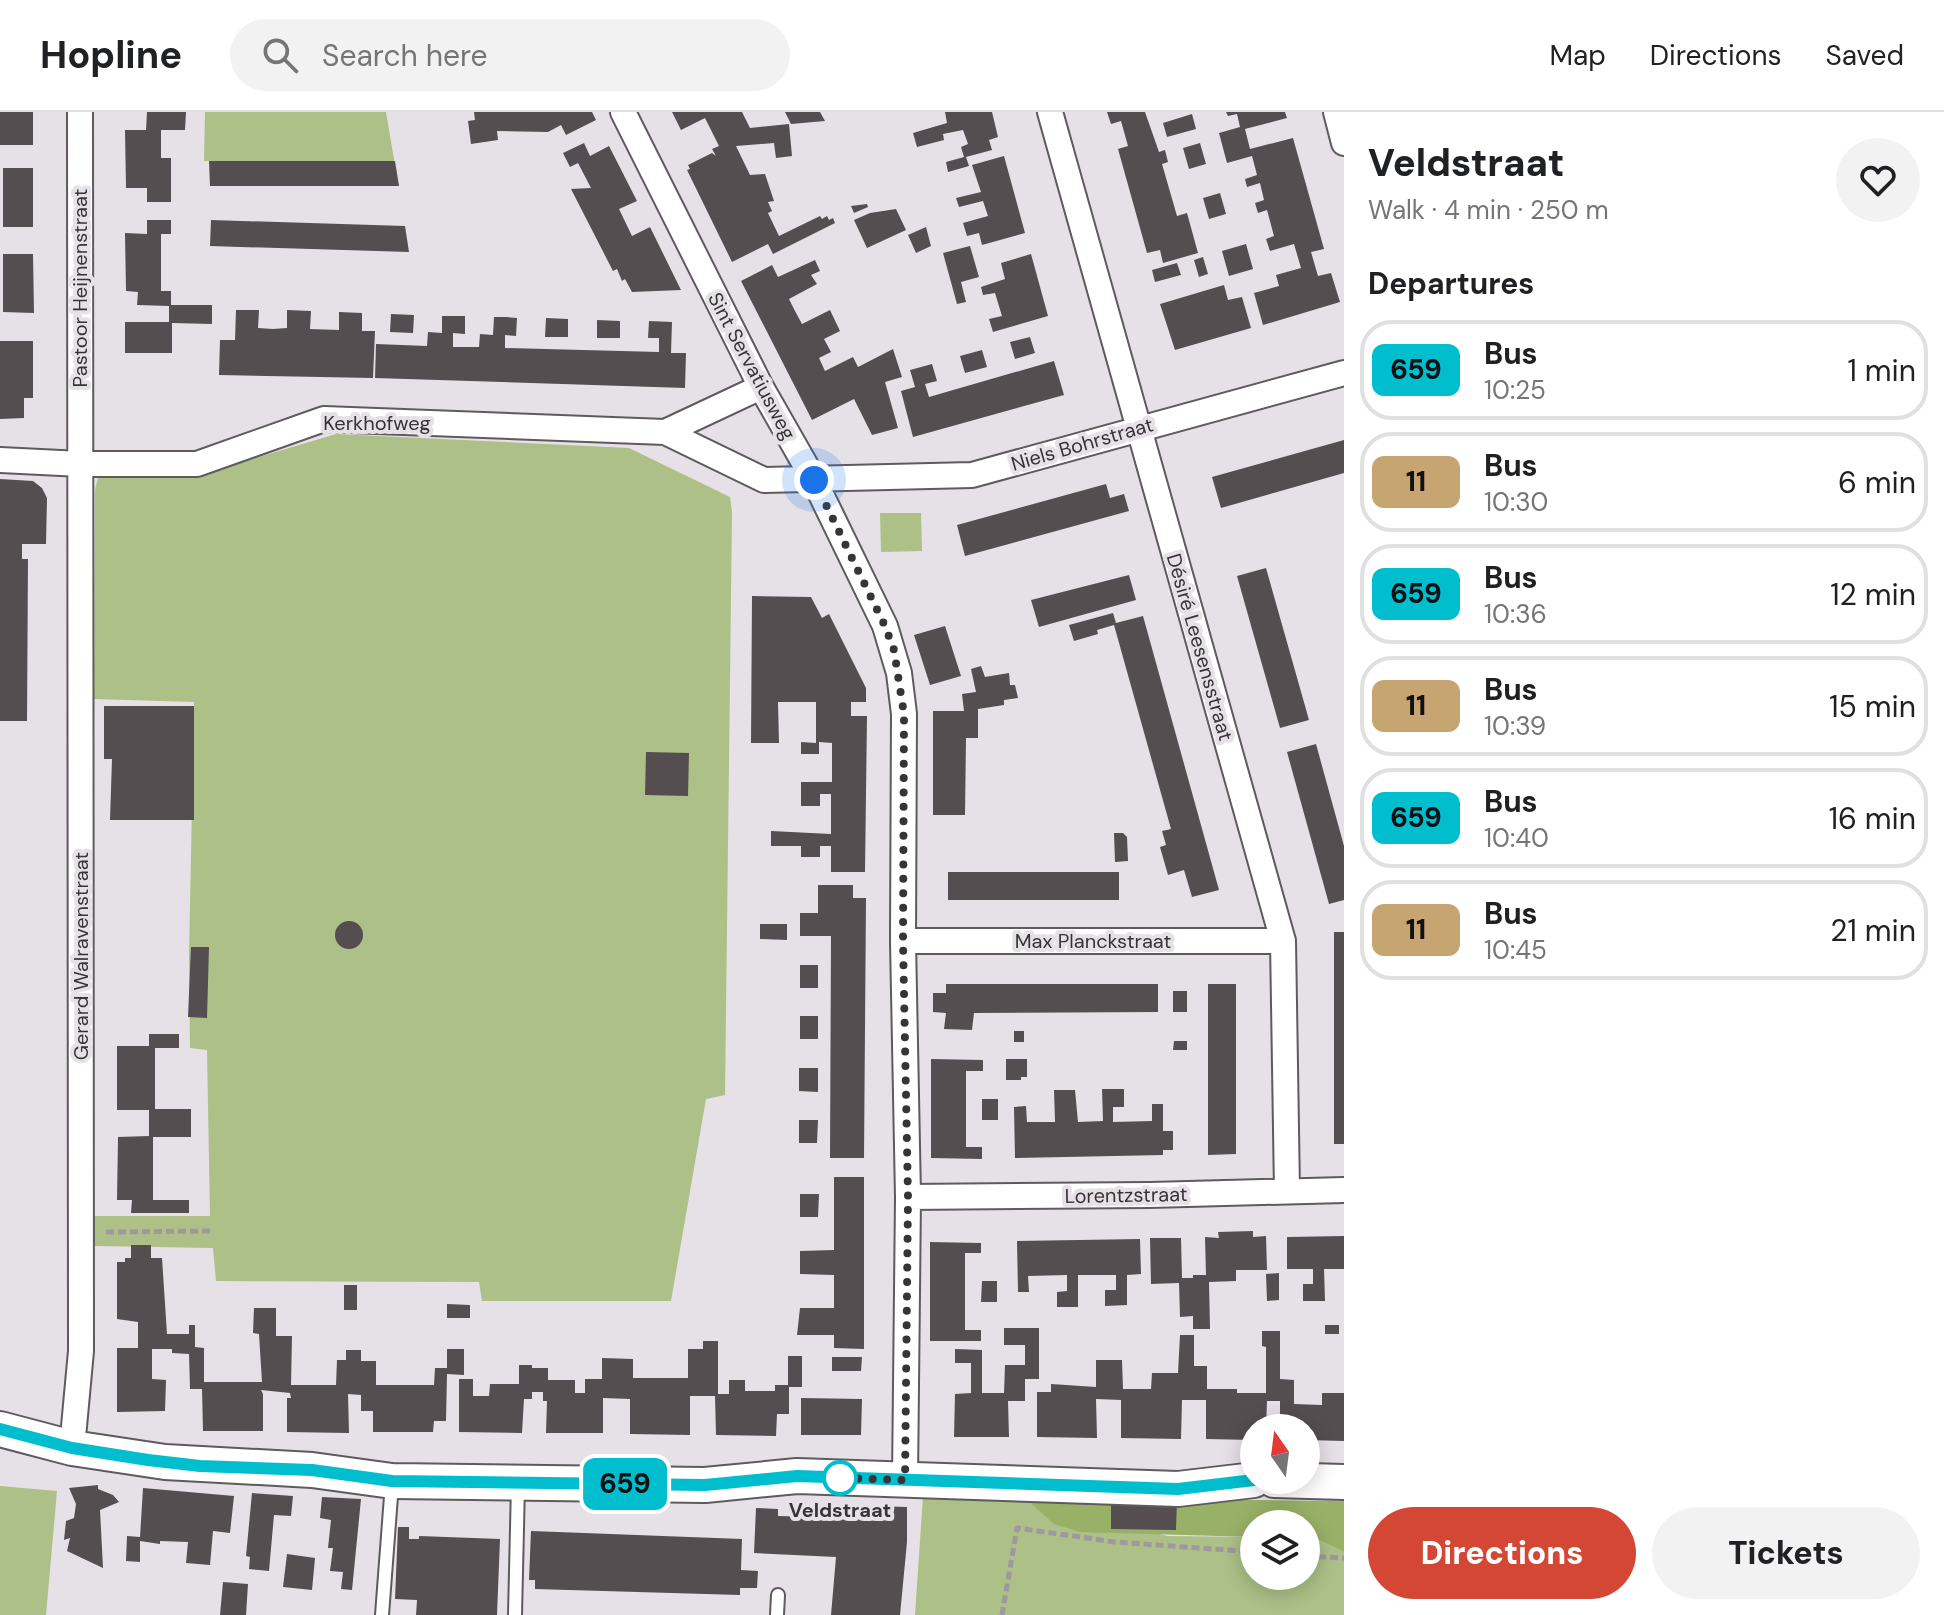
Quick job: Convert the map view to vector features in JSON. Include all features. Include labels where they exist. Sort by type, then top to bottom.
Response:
[{"type":"street","name":"Pastoor Heijnenstraat","points":[[80,112],[81,464]]},
{"type":"street","name":"Sint Servatiusweg","points":[[623,112],[761,387],[814,480],[885,626],[899,673],[904,714],[903,941],[908,1197],[905,1480]]},
{"type":"street","name":"Désiré Leesensstraat","points":[[1050,112],[1283,941],[1287,1191]]},
{"type":"street","points":[[1336,112],[1344,143]]},
{"type":"street","name":"Niels Bohrstraat","points":[[814,480],[972,475],[1344,373]]},
{"type":"street","name":"Kerkhofweg","points":[[665,432],[761,387]]},
{"type":"street","name":"Kerkhofweg","points":[[0,460],[197,464],[324,419],[665,432],[764,480],[814,480]]},
{"type":"street","name":"Gerard Walravenstraat","points":[[72,1448],[81,1351],[81,464]]},
{"type":"street","name":"Max Planckstraat","points":[[903,941],[1283,941]]},
{"type":"street","name":"Lorentzstraat","points":[[908,1197],[1344,1190]]},
{"type":"street","points":[[0,1429],[72,1448],[200,1466],[312,1470],[392,1481],[705,1485],[797,1476],[1178,1489],[1240,1482]]},
{"type":"street","points":[[1320,1481],[1344,1482]]},
{"type":"lane","points":[[382,1615],[392,1481]]},
{"type":"lane","points":[[515,1615],[518,1482]]},
{"type":"lane","points":[[777,1615],[778,1595]]},
{"type":"path","points":[[81,1233],[213,1231]]},
{"type":"path","points":[[1002,1615],[1017,1528],[1115,1542],[1240,1551]]},
{"type":"path","points":[[1320,1557],[1344,1558]]},
{"type":"green space","points":[[205,112],[386,112],[395,165],[204,161]]},
{"type":"green space","points":[[336,434],[629,448],[730,497],[725,1095],[706,1099],[671,1301],[482,1301],[479,1282],[216,1281],[213,1248],[93,1246],[92,1216],[210,1216],[207,1050],[190,1048],[194,702],[94,699],[95,490],[99,473],[199,475]]},
{"type":"green space","points":[[880,513],[921,513],[922,551],[881,552]]},
{"type":"green space","points":[[0,1486],[57,1491],[46,1615],[0,1615]]},
{"type":"green space","points":[[923,1496],[1025,1498],[1167,1536],[1240,1537],[1240,1590],[1320,1590],[1320,1540],[1344,1552],[1344,1615],[915,1615]]},
{"type":"green space","points":[[1025,1498],[1344,1501],[1344,1552],[1320,1540],[1320,1510],[1240,1510],[1240,1537],[1080,1532],[1054,1524]]},
{"type":"building","points":[[0,112],[33,112],[33,145],[0,145]]},
{"type":"building","points":[[147,112],[186,112],[185,130],[161,130],[161,158],[171,158],[171,202],[147,202],[147,188],[126,188],[125,130],[146,130]]},
{"type":"building","points":[[474,112],[592,112],[596,120],[566,135],[561,125],[548,132],[497,131],[498,140],[471,144],[468,121],[475,120]]},
{"type":"building","points":[[672,112],[742,112],[750,128],[789,124],[792,156],[776,158],[774,143],[736,146],[750,175],[765,174],[774,201],[768,202],[772,211],[768,213],[779,236],[820,216],[822,219],[827,216],[829,220],[833,218],[835,223],[773,254],[768,244],[732,262],[687,170],[690,169],[688,165],[712,153],[716,156],[712,149],[719,146],[705,118],[681,130]]},
{"type":"building","points":[[785,112],[820,112],[825,121],[791,124]]},
{"type":"building","points":[[945,112],[992,112],[998,137],[989,140],[992,150],[966,157],[969,166],[948,172],[946,162],[964,157],[961,147],[968,144],[963,130],[943,134],[944,140],[917,147],[913,133],[947,123]]},
{"type":"building","points":[[1107,112],[1145,112],[1159,152],[1165,150],[1168,162],[1162,164],[1177,216],[1187,213],[1198,253],[1163,263],[1160,250],[1147,253],[1118,149],[1128,146],[1121,121],[1111,124]]},
{"type":"building","points":[[1226,112],[1285,112],[1287,118],[1245,129],[1250,149],[1293,138],[1324,249],[1311,252],[1318,276],[1331,273],[1340,302],[1263,325],[1254,293],[1279,286],[1276,275],[1301,268],[1294,244],[1270,251],[1266,239],[1274,236],[1267,210],[1258,213],[1255,203],[1264,200],[1260,183],[1247,187],[1245,179],[1257,175],[1252,156],[1227,163],[1219,133],[1240,127],[1237,114],[1228,116]]},
{"type":"building","points":[[1192,114],[1196,129],[1167,137],[1163,123]]},
{"type":"building","points":[[584,143],[590,156],[609,146],[637,201],[619,209],[632,236],[650,227],[681,290],[632,292],[617,269],[613,271],[571,189],[591,188],[578,163],[570,167],[563,153]]},
{"type":"building","points":[[1200,143],[1206,164],[1189,169],[1183,148]]},
{"type":"building","points":[[1004,156],[1025,233],[982,245],[979,233],[967,236],[963,223],[988,216],[983,201],[959,207],[956,198],[981,192],[972,165]]},
{"type":"building","points":[[209,161],[395,161],[399,186],[210,186]]},
{"type":"building","points":[[3,168],[33,168],[33,227],[3,227]]},
{"type":"building","points":[[1220,193],[1226,214],[1209,219],[1203,198]]},
{"type":"building","points":[[867,204],[868,207],[854,213],[851,206]]},
{"type":"building","points":[[896,209],[906,230],[867,248],[854,220],[870,213]]},
{"type":"building","points":[[147,220],[171,220],[171,234],[161,234],[161,291],[171,291],[171,305],[212,305],[212,324],[172,323],[172,353],[125,353],[125,322],[169,322],[169,306],[137,305],[138,292],[126,291],[125,233],[147,234]]},
{"type":"building","points":[[211,220],[405,226],[409,252],[210,246]]},
{"type":"building","points":[[926,227],[931,246],[916,253],[908,235]]},
{"type":"building","points":[[1246,244],[1253,269],[1229,276],[1222,251]]},
{"type":"building","points":[[970,246],[979,277],[961,282],[966,302],[957,304],[943,253]]},
{"type":"building","points":[[3,254],[33,254],[34,313],[3,312]]},
{"type":"building","points":[[1031,254],[1048,316],[993,332],[989,319],[1002,316],[995,293],[983,295],[981,287],[1005,279],[1001,263]]},
{"type":"building","points":[[1203,257],[1208,274],[1199,277],[1194,260]]},
{"type":"building","points":[[815,260],[820,271],[811,275],[817,284],[789,299],[802,324],[830,310],[840,331],[824,339],[831,352],[819,358],[825,371],[853,357],[858,367],[893,349],[902,377],[885,382],[898,428],[872,435],[854,399],[812,420],[741,281],[772,265],[778,277]]},
{"type":"building","points":[[1177,263],[1181,275],[1155,282],[1152,270]]},
{"type":"building","points":[[1224,285],[1228,300],[1242,297],[1251,328],[1175,350],[1160,304]]},
{"type":"building","points":[[236,310],[259,310],[258,328],[273,329],[287,328],[287,310],[311,311],[310,329],[339,330],[339,312],[362,313],[362,331],[375,331],[373,378],[219,375],[220,340],[235,340]]},
{"type":"building","points":[[391,314],[414,315],[413,333],[390,332]]},
{"type":"building","points":[[442,316],[465,316],[465,334],[453,333],[453,347],[479,347],[480,334],[493,335],[494,317],[506,317],[517,318],[516,336],[505,335],[505,348],[659,352],[659,338],[648,338],[649,321],[672,322],[671,353],[686,353],[685,388],[375,378],[376,344],[427,346],[428,332],[442,333]]},
{"type":"building","points":[[546,318],[568,319],[568,337],[545,337]]},
{"type":"building","points":[[597,320],[620,321],[620,338],[597,338]]},
{"type":"building","points":[[1030,337],[1035,353],[1015,359],[1010,342]]},
{"type":"building","points":[[0,341],[33,341],[33,398],[24,398],[24,418],[0,419]]},
{"type":"building","points":[[982,350],[987,367],[965,373],[960,356]]},
{"type":"building","points":[[1054,361],[1064,395],[913,437],[901,391],[915,387],[910,370],[932,364],[937,381],[925,384],[929,397]]},
{"type":"building","points":[[1344,440],[1344,473],[1221,508],[1212,477]]},
{"type":"building","points":[[0,479],[33,481],[42,488],[47,498],[46,544],[22,544],[22,559],[28,559],[27,721],[0,721]]},
{"type":"building","points":[[1106,484],[1110,498],[1124,494],[1129,511],[965,556],[957,525]]},
{"type":"building","points":[[1266,568],[1309,720],[1280,728],[1237,576]]},
{"type":"building","points":[[1129,575],[1136,600],[1039,627],[1031,600]]},
{"type":"building","points":[[752,596],[811,597],[822,618],[829,614],[866,688],[866,702],[851,702],[851,716],[867,716],[865,872],[831,872],[831,846],[820,846],[820,857],[801,857],[801,846],[771,846],[771,831],[831,834],[831,794],[820,794],[820,806],[801,806],[801,782],[832,782],[832,743],[819,742],[819,754],[801,754],[801,742],[816,743],[816,702],[778,702],[779,743],[751,743]]},
{"type":"building","points":[[1113,613],[1116,623],[1143,616],[1219,890],[1192,897],[1184,870],[1168,875],[1160,847],[1166,845],[1162,831],[1171,829],[1114,625],[1097,630],[1098,634],[1074,641],[1069,625]]},
{"type":"building","points":[[945,626],[961,676],[930,685],[914,635]]},
{"type":"building","points":[[981,666],[985,677],[1009,673],[1010,685],[1015,685],[1018,698],[1004,700],[1004,705],[978,709],[978,738],[966,738],[965,815],[933,815],[933,711],[964,711],[962,694],[976,692],[971,669]]},
{"type":"building","points":[[104,706],[194,706],[194,820],[110,820],[112,759],[104,759]]},
{"type":"building","points":[[1316,744],[1344,846],[1344,900],[1329,904],[1287,752]]},
{"type":"building","points":[[646,752],[689,753],[688,796],[645,795]]},
{"type":"building","points":[[1114,833],[1123,833],[1127,837],[1128,861],[1115,862]]},
{"type":"building","points":[[948,872],[1119,872],[1119,900],[948,900]]},
{"type":"building","points":[[818,885],[853,885],[853,898],[866,898],[864,1158],[830,1158],[831,936],[800,936],[800,913],[818,913]]},
{"type":"building","points":[[349,921],[359,925],[363,935],[359,945],[349,949],[339,945],[335,935],[339,925]]},
{"type":"building","points":[[760,924],[787,924],[787,940],[760,939]]},
{"type":"building","points":[[1334,932],[1344,932],[1344,1144],[1334,1144]]},
{"type":"building","points":[[191,947],[209,947],[207,1018],[188,1017]]},
{"type":"building","points":[[800,965],[818,965],[818,988],[800,988]]},
{"type":"building","points":[[946,984],[1158,984],[1158,1012],[974,1013],[972,1030],[944,1029],[946,1013],[933,1012],[933,993],[946,993]]},
{"type":"building","points":[[1208,984],[1236,984],[1236,1154],[1208,1155]]},
{"type":"building","points":[[1173,991],[1187,991],[1187,1012],[1173,1012]]},
{"type":"building","points":[[800,1016],[818,1016],[818,1039],[800,1039]]},
{"type":"building","points":[[1014,1031],[1024,1031],[1024,1042],[1014,1042]]},
{"type":"building","points":[[149,1034],[179,1034],[179,1048],[155,1048],[155,1109],[191,1109],[191,1137],[153,1137],[153,1200],[189,1200],[189,1213],[131,1213],[132,1200],[117,1200],[118,1137],[149,1136],[149,1110],[117,1110],[117,1046],[149,1046]]},
{"type":"building","points":[[1174,1041],[1187,1041],[1187,1050],[1173,1050]]},
{"type":"building","points":[[931,1059],[983,1060],[983,1071],[966,1071],[966,1147],[982,1147],[982,1159],[931,1158]]},
{"type":"building","points":[[1006,1059],[1027,1059],[1027,1077],[1006,1080]]},
{"type":"building","points":[[799,1068],[818,1068],[818,1092],[799,1091]]},
{"type":"building","points":[[1102,1089],[1124,1089],[1124,1107],[1113,1107],[1113,1122],[1152,1121],[1152,1104],[1163,1104],[1163,1131],[1173,1131],[1173,1150],[1163,1150],[1163,1155],[1015,1158],[1014,1107],[1026,1106],[1027,1122],[1055,1122],[1054,1090],[1075,1090],[1078,1122],[1103,1121]]},
{"type":"building","points":[[982,1099],[998,1099],[998,1120],[982,1120]]},
{"type":"building","points":[[799,1120],[818,1120],[817,1143],[799,1143]]},
{"type":"building","points":[[834,1177],[864,1177],[864,1349],[834,1348],[834,1335],[797,1335],[800,1308],[834,1308],[834,1275],[800,1274],[800,1251],[834,1250]]},
{"type":"building","points":[[800,1194],[819,1194],[818,1217],[800,1217]]},
{"type":"building","points":[[1253,1231],[1253,1237],[1266,1236],[1267,1270],[1236,1270],[1236,1281],[1209,1282],[1210,1329],[1193,1329],[1193,1316],[1180,1317],[1179,1283],[1151,1284],[1150,1238],[1181,1238],[1182,1278],[1193,1278],[1193,1275],[1206,1275],[1205,1237],[1219,1238],[1218,1232]]},
{"type":"building","points":[[1344,1236],[1344,1269],[1324,1269],[1325,1301],[1303,1301],[1303,1284],[1313,1284],[1313,1269],[1287,1269],[1287,1237]]},
{"type":"building","points":[[1140,1239],[1141,1274],[1127,1275],[1127,1305],[1105,1306],[1105,1290],[1116,1290],[1116,1275],[1078,1275],[1078,1307],[1057,1307],[1057,1292],[1067,1291],[1067,1275],[1028,1276],[1029,1292],[1018,1292],[1017,1241]]},
{"type":"building","points":[[930,1242],[981,1243],[981,1253],[965,1253],[965,1330],[981,1330],[981,1341],[930,1341]]},
{"type":"building","points":[[131,1245],[151,1245],[151,1258],[162,1258],[167,1334],[189,1334],[189,1325],[195,1325],[195,1347],[204,1348],[204,1382],[262,1382],[259,1334],[253,1333],[254,1308],[276,1308],[276,1336],[292,1336],[291,1385],[336,1385],[337,1360],[346,1360],[346,1350],[361,1350],[361,1361],[376,1361],[376,1385],[434,1385],[435,1368],[447,1368],[447,1349],[464,1349],[464,1375],[447,1374],[446,1421],[434,1421],[433,1432],[373,1432],[373,1411],[361,1411],[361,1395],[348,1394],[349,1433],[287,1432],[287,1398],[291,1398],[290,1393],[261,1390],[263,1431],[203,1431],[202,1389],[190,1389],[189,1354],[172,1353],[172,1349],[152,1349],[152,1379],[166,1380],[165,1411],[117,1412],[117,1348],[138,1348],[138,1322],[117,1319],[117,1262],[131,1258]]},
{"type":"building","points":[[1279,1273],[1279,1300],[1267,1301],[1266,1274]]},
{"type":"building","points":[[982,1281],[997,1281],[997,1302],[981,1302]]},
{"type":"building","points":[[344,1285],[357,1285],[357,1310],[344,1310]]},
{"type":"building","points":[[447,1304],[470,1305],[470,1318],[447,1318]]},
{"type":"building","points":[[1325,1325],[1339,1325],[1339,1334],[1325,1334]]},
{"type":"building","points":[[1004,1328],[1039,1328],[1039,1379],[1025,1379],[1025,1401],[1008,1401],[1009,1437],[954,1437],[955,1394],[971,1393],[971,1363],[955,1363],[955,1349],[982,1350],[982,1393],[1004,1393],[1005,1365],[1025,1365],[1025,1345],[1004,1345]]},
{"type":"building","points":[[1262,1331],[1280,1331],[1280,1379],[1294,1380],[1294,1404],[1322,1405],[1322,1393],[1344,1393],[1344,1441],[1320,1440],[1320,1414],[1280,1414],[1280,1401],[1267,1401],[1267,1414],[1240,1414],[1240,1440],[1206,1439],[1206,1400],[1182,1400],[1181,1439],[1121,1438],[1121,1400],[1096,1399],[1097,1438],[1037,1437],[1037,1392],[1051,1392],[1051,1384],[1096,1387],[1096,1360],[1122,1360],[1123,1389],[1151,1389],[1152,1373],[1178,1373],[1180,1335],[1194,1335],[1194,1366],[1207,1366],[1207,1389],[1266,1393],[1266,1347],[1262,1346]]},
{"type":"building","points":[[703,1341],[718,1341],[718,1394],[729,1394],[729,1380],[745,1380],[745,1391],[775,1391],[775,1385],[788,1385],[788,1356],[802,1356],[802,1387],[789,1387],[789,1414],[777,1414],[776,1436],[716,1435],[715,1396],[690,1396],[690,1435],[630,1434],[630,1399],[603,1398],[603,1433],[546,1433],[547,1401],[543,1401],[543,1392],[532,1392],[532,1399],[524,1399],[522,1433],[459,1432],[459,1379],[473,1379],[473,1396],[489,1396],[490,1384],[519,1384],[519,1365],[532,1365],[532,1368],[548,1368],[548,1380],[575,1380],[575,1393],[585,1393],[585,1379],[602,1379],[602,1358],[633,1359],[633,1378],[688,1378],[688,1349],[703,1349]]},
{"type":"building","points":[[832,1357],[862,1357],[861,1371],[832,1371]]},
{"type":"building","points":[[801,1398],[862,1399],[861,1435],[801,1435]]},
{"type":"building","points":[[98,1485],[98,1489],[113,1495],[119,1502],[100,1510],[103,1568],[67,1551],[70,1538],[64,1540],[66,1521],[74,1518],[76,1504],[69,1488]]},
{"type":"building","points":[[143,1488],[234,1496],[230,1533],[213,1531],[210,1565],[186,1563],[188,1542],[160,1541],[160,1544],[140,1541],[140,1562],[126,1561],[127,1536],[140,1537]]},
{"type":"building","points":[[252,1493],[293,1496],[291,1516],[274,1515],[269,1571],[249,1569],[250,1557],[246,1556]]},
{"type":"building","points":[[322,1497],[361,1499],[352,1590],[341,1589],[343,1572],[330,1571],[333,1548],[328,1548],[331,1520],[320,1518]]},
{"type":"building","points":[[1111,1498],[1177,1500],[1176,1530],[1111,1529]]},
{"type":"building","points":[[874,1506],[907,1507],[900,1615],[831,1615],[836,1557],[754,1553],[756,1508],[778,1509],[778,1516],[853,1518],[874,1517]]},
{"type":"building","points":[[398,1527],[409,1527],[409,1539],[419,1539],[419,1536],[500,1539],[497,1615],[416,1615],[417,1600],[395,1599]]},
{"type":"building","points":[[531,1531],[742,1539],[741,1570],[758,1571],[757,1588],[740,1588],[740,1595],[535,1589],[535,1580],[529,1580]]},
{"type":"building","points":[[287,1554],[315,1558],[312,1590],[283,1587]]},
{"type":"building","points":[[223,1582],[248,1584],[246,1615],[220,1615]]},
{"type":"bus line","name":"659","points":[[0,1429],[72,1448],[148,1460],[200,1466],[312,1470],[392,1481],[705,1485],[797,1476],[1178,1489],[1240,1482]]},
{"type":"place","name":"Veldstraat","points":[[840,1478]]},
{"type":"route","points":[[814,480],[885,626],[899,673],[904,714],[903,941],[908,1197],[905,1480],[840,1478]]}]
